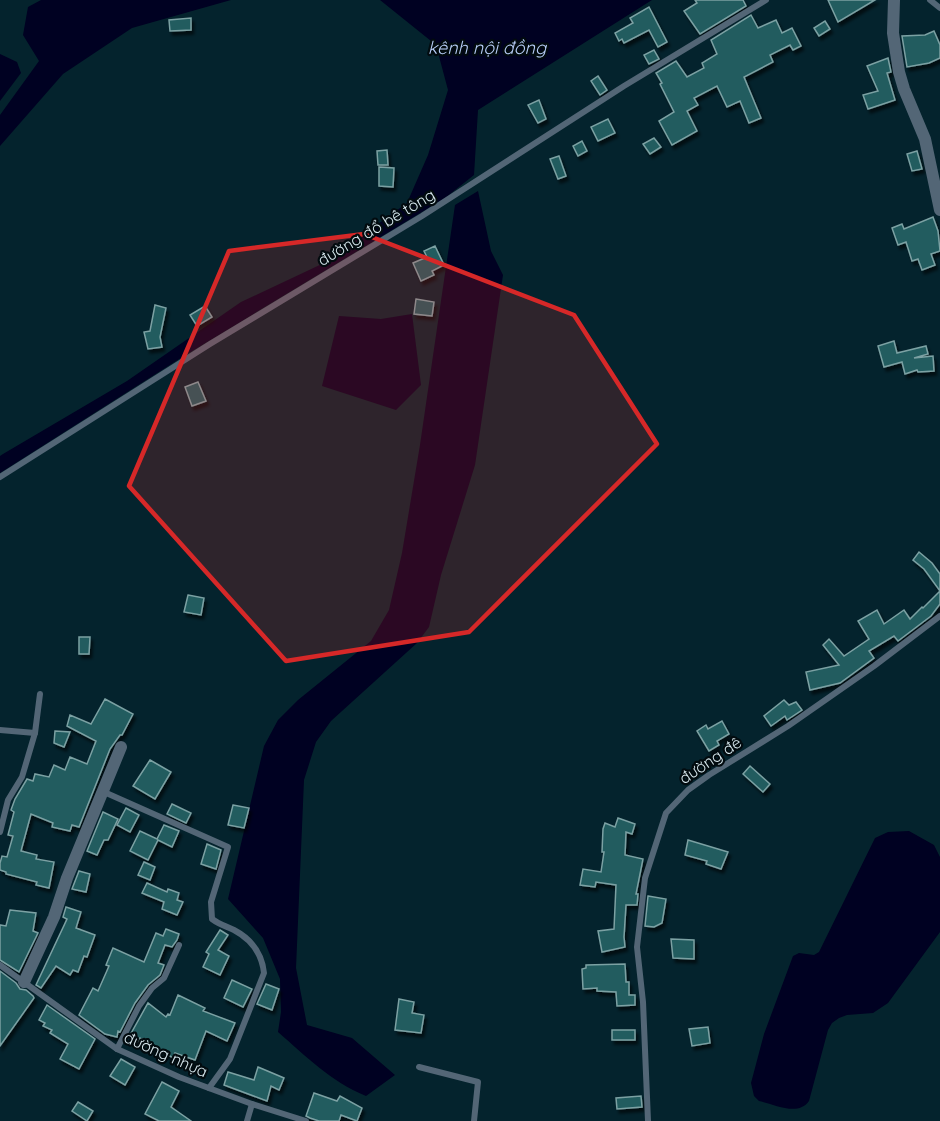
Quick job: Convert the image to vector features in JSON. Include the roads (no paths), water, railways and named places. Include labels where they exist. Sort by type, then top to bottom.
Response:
[{"type":"street","points":[[894,0],[893,33],[899,72],[925,139],[940,210]]},
{"type":"street","points":[[24,982],[54,917],[67,878],[121,747]]},
{"type":"lane","name":"đường đổ bê tông","points":[[0,477],[210,344],[422,216],[624,86],[766,0]]},
{"type":"lane","points":[[930,0],[940,8]]},
{"type":"lane","name":"đường đê","points":[[648,1121],[643,1002],[638,947],[645,878],[666,813],[688,790],[796,720],[874,666],[940,616]]},
{"type":"lane","points":[[0,832],[8,800],[22,777],[35,733],[40,694]]},
{"type":"lane","points":[[0,730],[35,733]]},
{"type":"lane","points":[[104,792],[228,847],[212,902],[212,919],[221,926],[235,931],[253,945],[262,962],[264,973],[230,1059],[209,1088]]},
{"type":"lane","points":[[117,1049],[139,1006],[152,988],[164,978],[179,945]]},
{"type":"lane","name":"đường nhựa","points":[[0,965],[117,1049],[209,1088],[306,1121]]},
{"type":"lane","points":[[419,1067],[478,1082],[474,1121]]},
{"type":"lane","points":[[247,1121],[252,1104]]},
{"type":"water","points":[[41,0],[231,0],[132,28],[63,74],[0,146],[0,115],[39,61],[23,35],[28,7]]},
{"type":"water","name":"kênh nội đồng","points":[[380,0],[652,0],[478,110],[474,175],[445,198],[184,356],[0,473],[0,456],[3,454],[127,381],[241,302],[324,263],[407,203],[428,155],[448,90],[436,45]]},
{"type":"water","points":[[0,54],[17,62],[21,73],[0,101]]},
{"type":"water","points":[[478,191],[491,251],[503,275],[475,465],[441,575],[429,627],[417,643],[331,721],[316,742],[304,780],[296,968],[307,1025],[352,1038],[395,1075],[366,1096],[330,1076],[278,1032],[281,1012],[280,979],[263,938],[228,899],[264,746],[278,720],[298,700],[371,641],[389,610],[402,553],[420,445],[455,205]]},
{"type":"water","points":[[412,314],[421,385],[396,410],[322,386],[339,316],[381,319]]},
{"type":"water","points":[[909,831],[934,845],[940,857],[940,932],[888,1003],[873,1013],[847,1015],[832,1023],[828,1030],[809,1101],[804,1106],[792,1109],[759,1101],[754,1096],[751,1083],[764,1034],[793,956],[799,953],[814,955],[819,952],[875,838],[888,832]]}]
